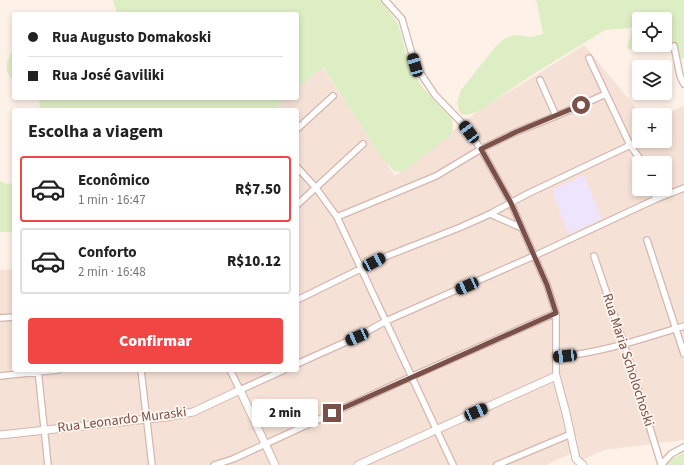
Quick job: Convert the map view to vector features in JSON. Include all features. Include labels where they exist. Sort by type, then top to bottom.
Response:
[{"type":"street","points":[[385,0],[402,19],[415,65],[435,95],[462,123],[481,149],[511,203],[547,285],[556,313],[556,376],[576,459],[583,465]]},
{"type":"street","points":[[674,46],[680,76],[684,84]]},
{"type":"street","points":[[589,58],[630,145],[638,156]]},
{"type":"street","points":[[540,80],[556,116]]},
{"type":"street","points":[[337,217],[436,176],[481,149],[516,132],[606,94]]},
{"type":"street","points":[[299,127],[333,96]]},
{"type":"street","points":[[299,203],[363,144]]},
{"type":"street","points":[[299,299],[386,256],[490,214],[630,145]]},
{"type":"street","points":[[299,169],[316,188],[337,217],[453,465]]},
{"type":"street","points":[[299,363],[357,337],[386,321],[534,256],[656,198],[684,188]]},
{"type":"street","points":[[490,214],[522,228]]},
{"type":"street","points":[[647,240],[684,354]]},
{"type":"street","name":"Rua Maria Scholochoski","points":[[594,256],[624,344],[661,465]]},
{"type":"street","points":[[214,465],[233,459],[412,376],[556,313]]},
{"type":"street","points":[[0,318],[12,316]]},
{"type":"street","points":[[556,357],[575,355],[624,344],[684,326]]},
{"type":"street","points":[[0,376],[31,372]]},
{"type":"street","points":[[39,372],[48,465]]},
{"type":"street","points":[[142,372],[152,465]]},
{"type":"street","points":[[231,372],[275,465]]},
{"type":"street","name":"Rua Leonardo Muraski","points":[[0,435],[193,412],[280,372]]},
{"type":"street","points":[[358,465],[556,376]]},
{"type":"street","points":[[497,465],[571,434]]},
{"type":"street","points":[[661,465],[671,454],[684,447]]},
{"type":"shaded area","points":[[584,45],[636,108],[632,108],[632,148],[672,148],[672,111],[684,106],[684,440],[604,450],[582,460],[574,452],[546,465],[0,465],[0,270],[12,269],[12,372],[299,372],[299,108],[271,108],[280,100],[299,100],[299,83],[320,64],[395,176],[477,112]]},
{"type":"shaded area","points":[[584,175],[602,219],[568,234],[552,190]]},
{"type":"green space","points":[[113,0],[380,0],[398,25],[408,59],[416,77],[451,118],[453,125],[451,134],[408,168],[401,172],[394,171],[383,159],[323,67],[299,87],[299,12],[116,12]]},
{"type":"green space","points":[[535,0],[684,0],[684,59],[667,52],[672,52],[672,12],[632,12],[632,28],[605,30],[532,75],[479,111],[467,115],[461,114],[457,103],[461,90],[496,46],[504,39],[515,35],[531,37],[543,34],[537,3]]},
{"type":"green space","points":[[632,28],[632,49],[628,49],[627,46]]},
{"type":"green space","points":[[12,53],[12,78],[8,74],[7,70],[9,57]]},
{"type":"green space","points":[[39,100],[284,100],[275,108],[40,108]]},
{"type":"green space","points":[[0,181],[6,184],[12,183],[12,232],[0,232]]},
{"type":"green space","points":[[684,453],[684,465],[663,465],[669,460]]},
{"type":"route","points":[[332,413],[556,313],[547,285],[511,203],[481,149],[516,132],[581,105]]}]
